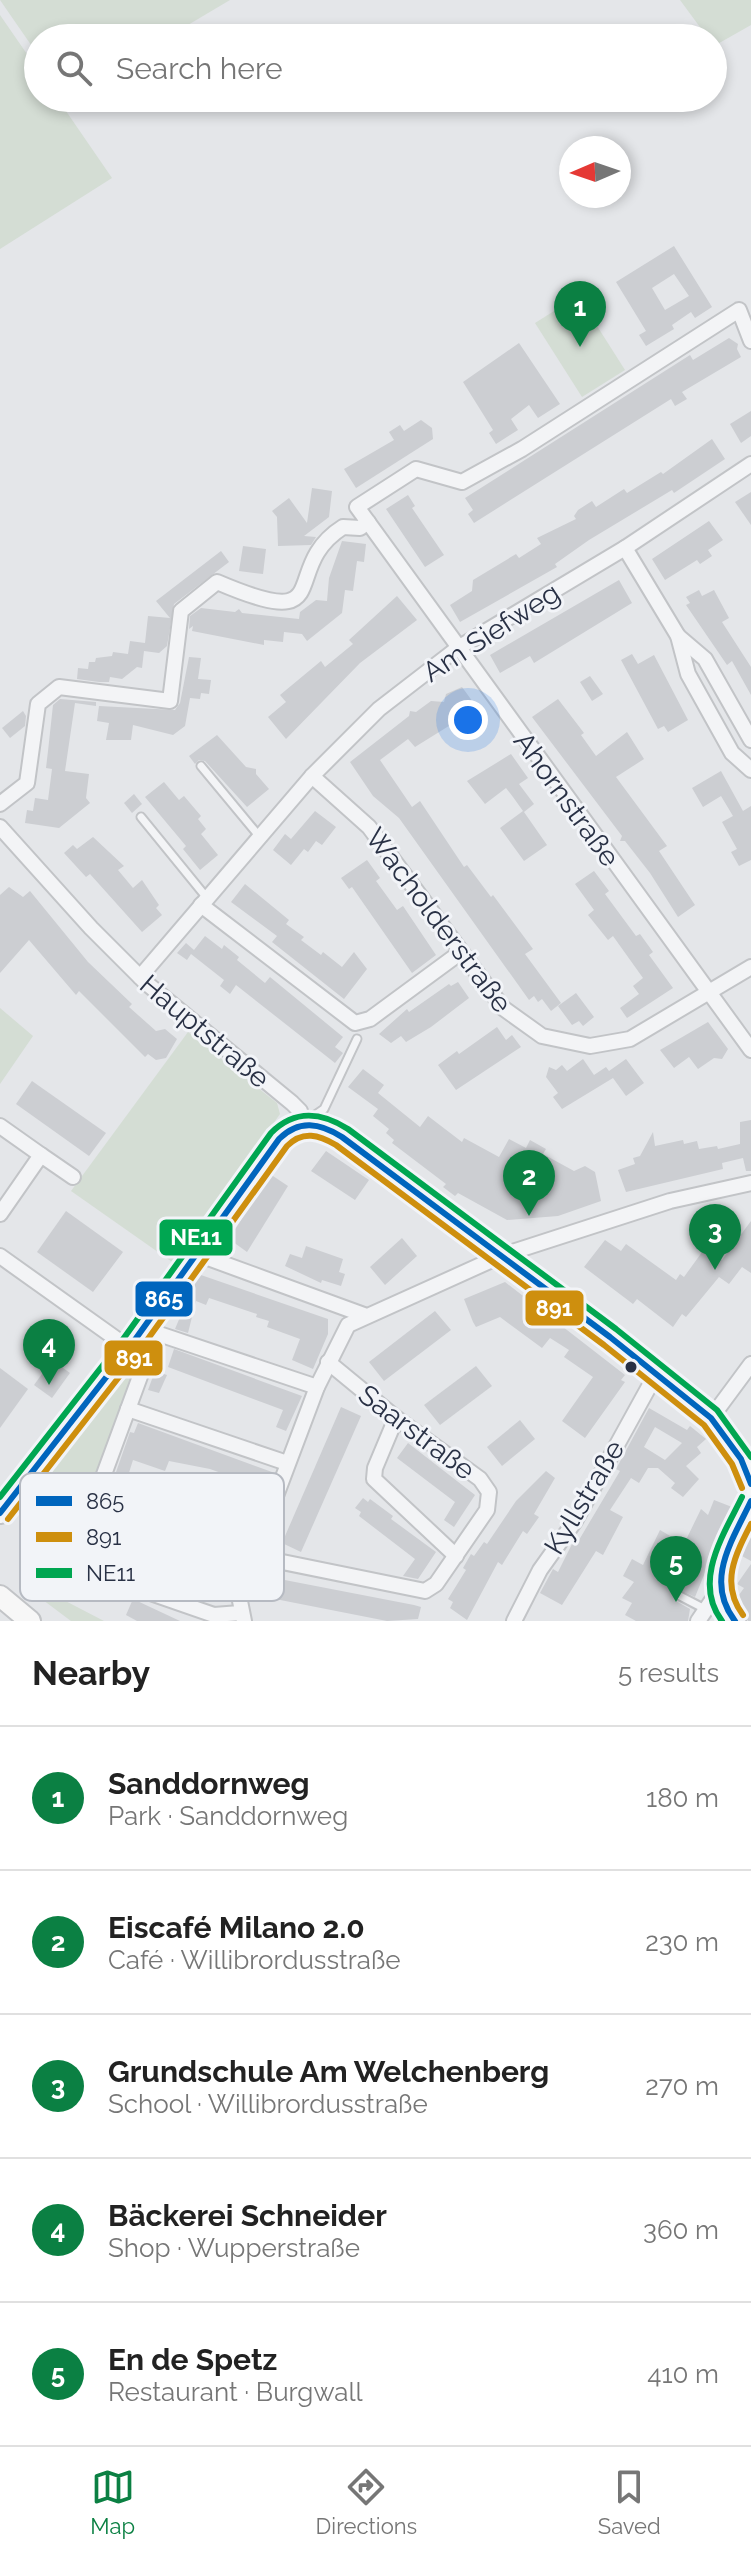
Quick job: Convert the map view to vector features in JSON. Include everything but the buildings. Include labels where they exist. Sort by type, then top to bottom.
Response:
[{"type":"street","name":"Ahornstraße","points":[[751,341],[739,310],[522,449],[462,482],[416,469],[357,507],[751,1050]]},
{"type":"street","name":"Am Siefweg","points":[[140,977],[259,836],[365,721],[458,648],[625,548],[751,464]]},
{"type":"street","points":[[0,804],[27,783],[38,704],[59,687],[170,701],[181,611],[217,582],[257,599],[283,602],[295,599],[307,585],[319,546],[343,527],[360,528],[368,522]]},
{"type":"street","points":[[625,548],[678,636],[690,679],[732,753],[751,770]]},
{"type":"street","points":[[678,636],[705,659],[751,740]]},
{"type":"street","name":"Wacholderstraße","points":[[312,776],[369,827],[512,1017],[542,1036],[580,1045],[619,1043],[641,1034],[706,991],[751,967]]},
{"type":"street","name":"Hauptstraße","points":[[1,828],[140,977],[292,1103],[300,1111],[303,1124]]},
{"type":"street","points":[[204,902],[355,1023],[370,1019],[461,952]]},
{"type":"street","points":[[31,1473],[129,1348],[279,1139],[289,1129],[303,1124],[328,1129],[342,1137],[503,1255],[711,1418],[741,1459],[751,1484]]},
{"type":"street","points":[[0,1126],[73,1177]]},
{"type":"street","points":[[0,1214],[41,1155]]},
{"type":"street","points":[[283,1473],[343,1330],[364,1315],[503,1255],[670,1201],[751,1183]]},
{"type":"street","points":[[197,1254],[364,1315]]},
{"type":"street","points":[[0,1256],[129,1348]]},
{"type":"street","points":[[104,1473],[156,1333],[317,1387]]},
{"type":"street","name":"Saarstraße","points":[[328,1362],[396,1418],[483,1482],[489,1492],[487,1510],[456,1556]]},
{"type":"street","points":[[711,1418],[751,1364]]},
{"type":"street","name":"Kyllstraße","points":[[514,1621],[540,1570],[575,1521],[656,1374]]},
{"type":"street","points":[[128,1409],[287,1463]]},
{"type":"street","points":[[284,1563],[413,1591],[425,1591],[436,1584],[456,1556],[375,1482],[375,1468],[396,1418]]},
{"type":"street","points":[[0,1513],[20,1487]]},
{"type":"street","points":[[735,1621],[723,1608],[707,1608],[722,1565],[751,1501]]},
{"type":"street","points":[[0,1596],[30,1621]]},
{"type":"street","points":[[176,1601],[214,1615],[242,1617]]},
{"type":"lane","points":[[201,766],[259,836]]},
{"type":"lane","points":[[141,817],[204,902]]},
{"type":"lane","points":[[303,1124],[324,1109],[357,1039]]},
{"type":"lane","points":[[680,1596],[707,1608]]},
{"type":"shaded area","points":[[0,0],[230,0],[190,24],[24,24],[24,35]]},
{"type":"shaded area","points":[[680,0],[751,0],[751,25],[727,39],[727,24],[698,24]]},
{"type":"shaded area","points":[[0,15],[24,50],[24,112],[67,112],[112,178],[0,249]]},
{"type":"shaded area","points":[[578,296],[625,370],[582,397],[535,323]]},
{"type":"shaded area","points":[[0,1008],[33,1036],[0,1084]]},
{"type":"shaded area","points":[[188,1032],[277,1103],[280,1114],[175,1264],[71,1191]]},
{"type":"shaded area","points":[[152,1329],[98,1473],[50,1473]]},
{"type":"shaded area","points":[[44,1601],[65,1601],[104,1621],[71,1621]]},
{"type":"transit line","name":"NE11","points":[[0,1497],[121,1342],[271,1133],[289,1120],[308,1116],[328,1119],[348,1129],[616,1329],[717,1410],[751,1457]]},
{"type":"transit line","name":"865","points":[[31,1473],[129,1348],[279,1139],[294,1128],[310,1125],[342,1137],[610,1337],[711,1418],[741,1459],[751,1484]]},
{"type":"transit line","name":"891","points":[[44,1473],[137,1354],[287,1146],[299,1138],[311,1136],[336,1145],[604,1345],[704,1425],[732,1464],[742,1488]]},
{"type":"transit line","name":"865","points":[[0,1513],[20,1487]]},
{"type":"transit line","name":"NE11","points":[[722,1621],[714,1606],[710,1574],[720,1542],[742,1497]]},
{"type":"transit line","name":"865","points":[[735,1621],[726,1606],[721,1576],[729,1546],[751,1501]]},
{"type":"transit line","name":"891","points":[[8,1519],[20,1504]]},
{"type":"transit line","name":"891","points":[[743,1615],[732,1592],[731,1581],[735,1558],[751,1524]]},
{"type":"place","name":"Sanddornweg","points":[[580,347]]},
{"type":"place","name":"Eiscafé Milano 2.0","points":[[529,1216]]},
{"type":"place","name":"Grundschule Am Welchenberg","points":[[715,1270]]},
{"type":"place","name":"Bäckerei Schneider","points":[[49,1385]]},
{"type":"place","name":"En de Spetz","points":[[676,1602]]}]
